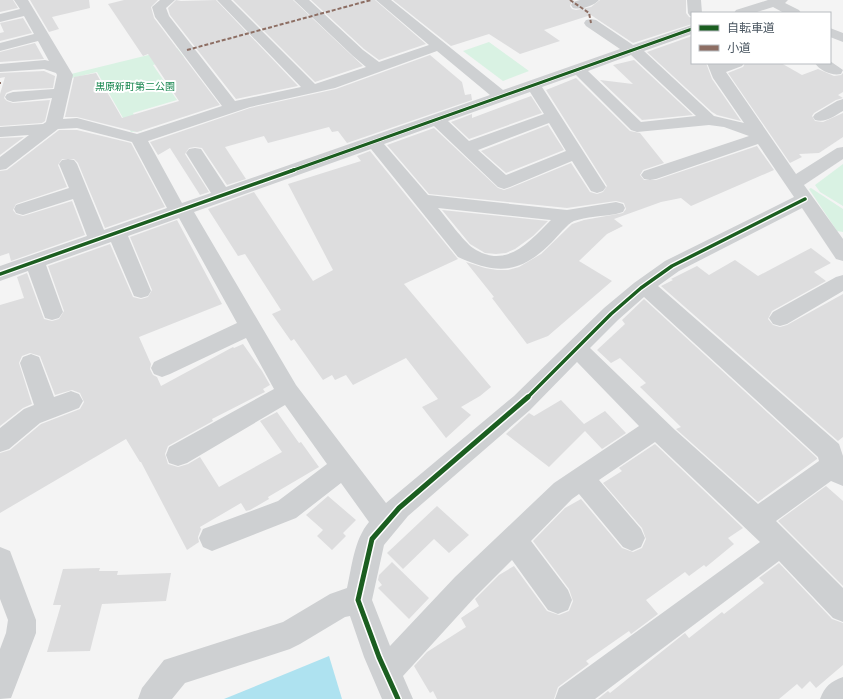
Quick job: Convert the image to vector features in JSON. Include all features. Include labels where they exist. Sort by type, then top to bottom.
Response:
[{"type":"street","points":[[168,0],[159,7],[162,17],[232,108]]},
{"type":"street","points":[[224,0],[312,89]]},
{"type":"street","points":[[301,0],[377,68]]},
{"type":"street","points":[[383,0],[502,97]]},
{"type":"street","points":[[578,5],[592,0],[604,8]]},
{"type":"street","points":[[694,0],[695,12]]},
{"type":"street","points":[[744,12],[778,1],[793,12]]},
{"type":"street","points":[[0,18],[24,6],[65,75],[62,93],[51,126],[0,165]]},
{"type":"street","points":[[591,22],[633,50],[710,120]]},
{"type":"street","points":[[832,26],[843,38]]},
{"type":"street","points":[[0,274],[691,29]]},
{"type":"street","points":[[0,47],[42,36]]},
{"type":"street","points":[[0,132],[77,123],[138,139],[246,103],[330,85],[439,46]]},
{"type":"street","points":[[0,68],[45,64],[62,70]]},
{"type":"street","points":[[730,64],[715,66],[721,78],[843,254]]},
{"type":"street","points":[[824,64],[836,71]]},
{"type":"street","points":[[579,70],[636,127],[710,120],[727,123],[761,136]]},
{"type":"street","points":[[422,200],[566,216],[612,203],[576,153],[534,86]]},
{"type":"street","points":[[13,97],[62,93]]},
{"type":"street","points":[[467,148],[554,116]]},
{"type":"street","points":[[437,120],[504,183],[576,153]]},
{"type":"street","points":[[650,175],[761,136]]},
{"type":"street","points":[[138,139],[288,392],[386,524]]},
{"type":"street","points":[[374,142],[466,252],[479,259],[494,263],[512,262],[523,256],[566,216]]},
{"type":"street","points":[[195,152],[222,195]]},
{"type":"street","points":[[398,699],[358,600],[372,539],[399,508],[522,403],[611,314],[644,286],[672,266],[799,191],[843,152]]},
{"type":"street","points":[[68,164],[98,239]]},
{"type":"street","points":[[23,209],[79,191]]},
{"type":"street","points":[[117,233],[141,291]]},
{"type":"street","points":[[35,262],[52,312]]},
{"type":"street","points":[[780,318],[843,282]]},
{"type":"street","points":[[644,286],[830,452],[838,471],[757,520]]},
{"type":"street","points":[[162,368],[250,326]]},
{"type":"street","points":[[576,349],[656,428],[757,520],[843,608]]},
{"type":"street","points":[[31,363],[47,410]]},
{"type":"street","points":[[178,455],[288,392]]},
{"type":"street","points":[[0,442],[32,416],[71,401]]},
{"type":"street","points":[[386,672],[466,587],[563,491],[656,428]]},
{"type":"street","points":[[212,538],[287,510],[343,466]]},
{"type":"street","points":[[582,479],[632,538]]},
{"type":"street","points":[[514,540],[558,600]]},
{"type":"street","points":[[570,699],[780,544]]},
{"type":"street","points":[[0,560],[8,600],[22,620],[21,633],[0,687]]},
{"type":"street","points":[[153,699],[176,671],[290,634],[340,604],[358,600]]},
{"type":"street","points":[[835,699],[843,692]]},
{"type":"green space","points":[[489,42],[529,71],[503,81],[463,51]]},
{"type":"green space","name":"黒原新町第二公園","points":[[177,48],[184,57],[153,65],[177,100],[133,113],[142,131],[131,132],[97,72],[72,78],[71,74]]},
{"type":"green space","points":[[843,164],[843,206],[820,192],[815,185]]},
{"type":"green space","points":[[811,188],[843,209],[843,232],[837,231],[809,189]]},
{"type":"water","points":[[329,656],[342,699],[224,699]]},
{"type":"building","points":[[0,0],[13,0],[18,8],[0,12]]},
{"type":"building","points":[[30,0],[89,0],[90,8],[52,17],[59,29],[49,32]]},
{"type":"building","points":[[124,0],[158,0],[151,7],[154,18],[220,105],[137,132],[77,117],[65,117],[74,77],[96,73],[122,118],[179,101],[148,54],[143,56],[108,4]]},
{"type":"building","points":[[176,0],[216,0],[298,86],[236,99],[170,15],[168,8]]},
{"type":"building","points":[[233,0],[293,0],[363,66],[315,82]]},
{"type":"building","points":[[311,0],[375,0],[426,44],[379,60],[364,49]]},
{"type":"building","points":[[393,0],[575,0],[572,1],[570,6],[572,9],[576,10],[591,7],[600,0],[686,0],[686,13],[691,18],[691,24],[633,43],[591,15],[544,30],[560,41],[520,54],[489,34],[451,46]]},
{"type":"building","points":[[23,18],[32,33],[0,41],[0,33],[4,32],[0,23]]},
{"type":"building","points":[[691,36],[691,64],[706,64],[712,79],[741,121],[717,115],[712,112],[647,52]]},
{"type":"building","points":[[35,43],[44,59],[0,62],[0,52]]},
{"type":"building","points":[[430,55],[462,82],[465,95],[471,94],[472,100],[347,143],[338,131],[332,132],[329,127],[268,143],[264,136],[225,147],[246,179],[227,185],[202,148],[189,148],[185,154],[209,192],[200,195],[170,148],[158,155],[150,142],[250,108],[336,89]]},
{"type":"building","points":[[634,60],[693,115],[642,120],[600,80],[633,84],[613,65]]},
{"type":"building","points":[[744,64],[783,64],[802,75],[818,69],[834,76],[841,75],[843,73],[843,92],[838,95],[843,98],[836,100],[814,113],[812,116],[815,121],[823,122],[843,113],[843,137],[819,153],[799,154],[802,157],[790,163],[728,73],[743,67]]},
{"type":"building","points":[[44,71],[55,76],[53,88],[13,90],[6,93],[4,98],[13,103],[50,100],[45,121],[42,123],[0,126],[0,94],[5,77],[0,78],[0,73]]},
{"type":"building","points":[[576,78],[630,131],[640,133],[664,163],[643,170],[640,175],[644,180],[656,180],[757,146],[774,170],[691,206],[681,198],[661,202],[614,219],[623,226],[607,234],[579,261],[612,281],[548,336],[527,344],[492,298],[494,297],[466,262],[497,270],[508,270],[519,267],[541,254],[572,224],[584,220],[623,213],[626,209],[624,203],[616,201],[567,208],[429,194],[387,145],[434,128],[498,188],[504,190],[510,188],[571,163],[590,192],[597,194],[603,192],[607,186],[546,90]]},
{"type":"building","points":[[531,96],[542,113],[469,139],[451,122],[472,114],[472,118]]},
{"type":"building","points":[[548,125],[564,150],[506,173],[481,151]]},
{"type":"building","points":[[59,130],[77,130],[131,143],[165,207],[105,228],[78,163],[74,159],[62,159],[58,165],[67,187],[16,204],[13,210],[16,214],[23,216],[72,201],[85,235],[11,261],[9,253],[0,256],[0,171],[7,170]]},
{"type":"building","points":[[24,137],[0,155],[0,138]]},
{"type":"building","points":[[370,151],[458,259],[404,284],[491,387],[480,396],[461,407],[471,415],[446,438],[422,407],[438,399],[406,358],[353,385],[346,375],[335,380],[332,375],[323,380],[294,339],[291,341],[272,314],[281,310],[245,254],[238,256],[208,209],[254,192],[313,281],[333,270],[288,184],[361,161],[357,156]]},
{"type":"building","points":[[442,210],[548,221],[533,236],[515,249],[506,253],[485,253],[470,244]]},
{"type":"building","points":[[177,220],[222,304],[139,337],[151,364],[150,369],[153,375],[157,377],[161,386],[233,347],[234,348],[243,344],[270,385],[263,389],[265,392],[212,419],[213,421],[168,446],[165,454],[168,464],[178,467],[188,464],[200,457],[219,487],[282,452],[260,421],[277,412],[299,443],[301,442],[319,467],[268,497],[269,499],[250,510],[246,511],[241,503],[200,527],[201,529],[198,537],[199,542],[187,550],[141,462],[126,439],[0,513],[0,453],[10,450],[41,424],[80,409],[84,402],[80,393],[72,390],[55,395],[40,356],[30,353],[22,356],[19,363],[32,404],[23,408],[0,426],[0,305],[24,298],[17,277],[27,273],[44,319],[52,321],[59,319],[64,311],[48,266],[110,244],[133,297],[141,299],[148,297],[152,290],[130,237]]},
{"type":"building","points":[[811,248],[831,263],[814,272],[826,281],[772,311],[768,319],[773,325],[780,327],[787,325],[843,294],[843,437],[838,441],[661,286],[673,280],[671,279],[697,266],[709,275],[735,260],[758,276]]},
{"type":"building","points":[[644,299],[817,459],[758,502],[676,429],[681,427],[640,387],[646,383],[620,358],[611,363],[597,350],[625,324],[622,320]]},
{"type":"building","points":[[561,400],[584,424],[605,411],[626,433],[602,449],[585,431],[549,467],[506,434],[529,413],[534,416]]},
{"type":"building","points":[[655,444],[743,528],[728,538],[734,544],[706,567],[704,565],[689,576],[685,572],[646,600],[658,614],[631,634],[629,631],[586,661],[589,664],[558,687],[554,699],[437,699],[433,691],[430,693],[414,666],[427,652],[466,627],[461,618],[479,606],[475,599],[499,575],[514,566],[547,611],[559,615],[569,611],[573,601],[569,589],[533,541],[565,508],[581,499],[622,548],[633,552],[642,548],[646,539],[642,528],[603,483],[622,471],[619,468]]},
{"type":"building","points":[[826,486],[843,501],[843,586],[778,521]]},
{"type":"building","points":[[328,496],[356,520],[343,533],[346,536],[332,550],[317,536],[323,530],[306,515]]},
{"type":"building","points":[[437,506],[469,535],[449,553],[434,539],[403,569],[387,553]]},
{"type":"building","points":[[392,562],[429,598],[409,619],[378,588],[382,585],[378,580],[379,575]]},
{"type":"building","points":[[779,563],[832,619],[843,623],[843,665],[816,688],[810,681],[802,689],[797,684],[779,699],[598,699],[608,691],[610,693],[685,633],[689,638],[722,612],[724,614],[764,583],[759,578]]},
{"type":"building","points":[[100,568],[99,571],[118,571],[117,575],[171,573],[166,601],[102,604],[90,651],[47,652],[61,605],[53,605],[63,569]]},
{"type":"marked path","points":[[187,50],[371,0]]},
{"type":"marked path","points":[[570,0],[589,13],[591,23]]},
{"type":"cycle path","points":[[0,274],[691,29]]},
{"type":"cycle path","points":[[398,699],[379,657],[358,600],[372,539],[399,508],[522,403],[611,314],[641,288],[672,266],[805,199]]}]
